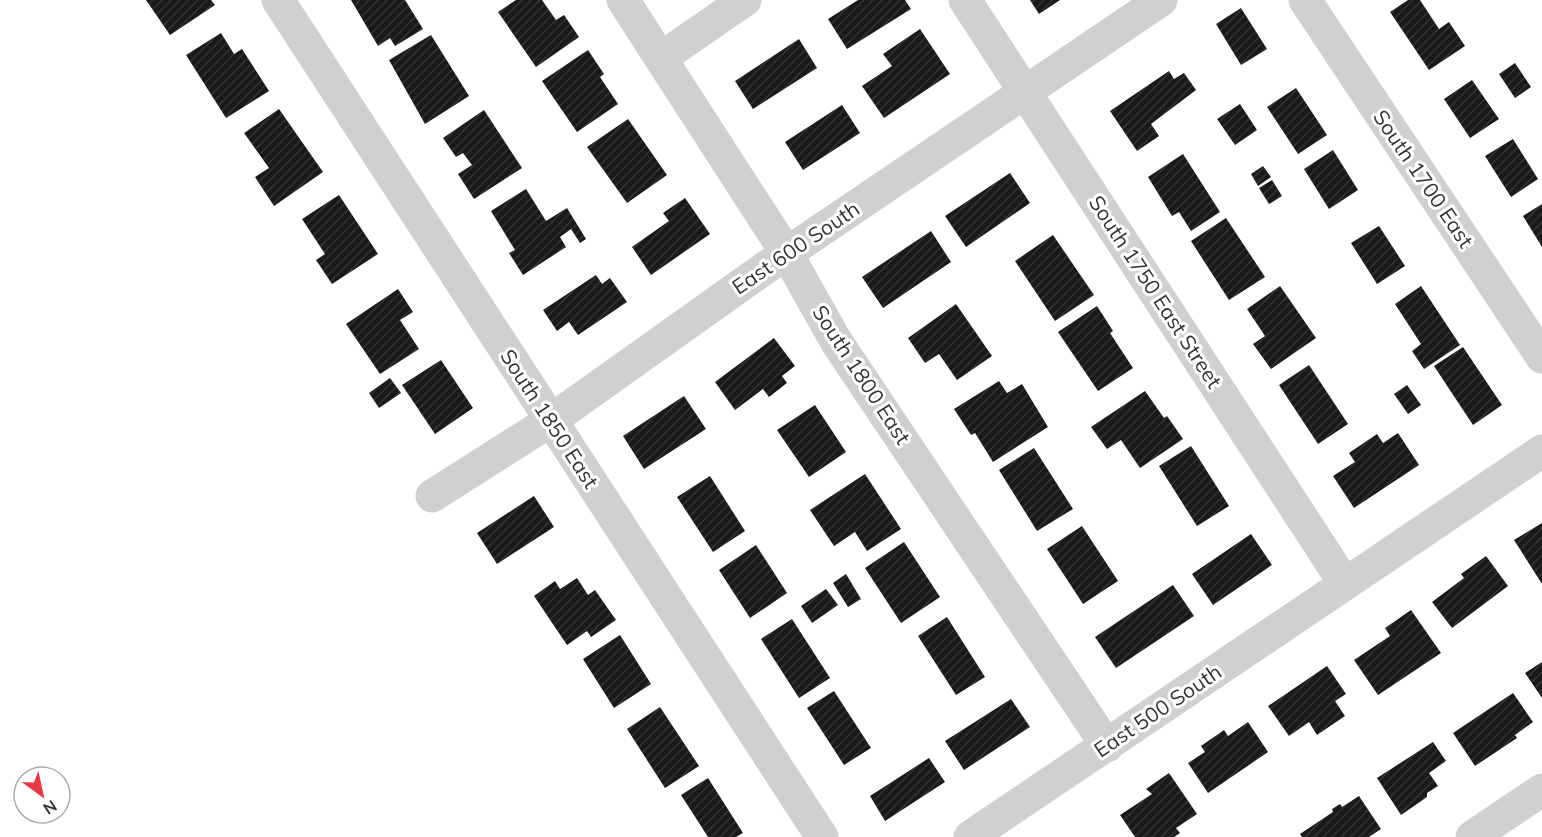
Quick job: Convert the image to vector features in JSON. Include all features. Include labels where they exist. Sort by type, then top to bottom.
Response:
[{"type":"street","name":"South 1850 East","points":[[278,0],[822,837]]},
{"type":"street","name":"South 1800 East","points":[[623,0],[787,254],[836,341],[1107,746]]},
{"type":"street","points":[[661,58],[745,0]]},
{"type":"street","name":"South 1750 East Street","points":[[965,0],[1345,584]]},
{"type":"street","name":"East 600 South","points":[[432,496],[550,421],[787,254],[1161,0]]},
{"type":"street","name":"South 1700 East","points":[[1305,0],[1542,357]]},
{"type":"street","name":"East 500 South","points":[[970,837],[1542,451]]},
{"type":"street","points":[[1472,837],[1542,790]]},
{"type":"building","points":[[146,0],[211,0],[215,5],[170,35]]},
{"type":"building","points":[[351,0],[405,0],[423,29],[395,46],[390,38],[378,46]]},
{"type":"building","points":[[516,0],[542,0],[556,20],[564,15],[579,37],[536,67],[498,12]]},
{"type":"building","points":[[858,0],[905,0],[911,9],[847,49],[828,19]]},
{"type":"building","points":[[1030,0],[1060,0],[1039,14]]},
{"type":"building","points":[[1408,0],[1420,0],[1439,29],[1449,22],[1465,46],[1429,70],[1390,12]]},
{"type":"building","points":[[1241,8],[1267,49],[1241,65],[1216,24]]},
{"type":"building","points":[[920,29],[950,74],[884,118],[862,86],[892,66],[883,54]]},
{"type":"building","points":[[221,33],[234,54],[242,49],[269,91],[226,118],[186,55]]},
{"type":"building","points":[[431,35],[469,96],[425,124],[389,60]]},
{"type":"building","points":[[799,39],[817,68],[753,109],[735,81]]},
{"type":"building","points":[[588,50],[604,74],[600,77],[618,104],[577,132],[542,81]]},
{"type":"building","points":[[1515,63],[1531,87],[1515,98],[1499,74]]},
{"type":"building","points":[[1169,71],[1174,79],[1184,73],[1196,90],[1151,124],[1159,136],[1137,151],[1110,111]]},
{"type":"building","points":[[1472,80],[1499,119],[1470,138],[1444,99]]},
{"type":"building","points":[[1296,88],[1327,135],[1298,154],[1267,107]]},
{"type":"building","points":[[1240,104],[1257,130],[1235,145],[1217,119]]},
{"type":"building","points":[[842,105],[860,133],[803,170],[785,142]]},
{"type":"building","points":[[279,109],[323,172],[274,206],[255,177],[269,168],[244,133]]},
{"type":"building","points":[[484,110],[522,168],[474,199],[458,174],[472,165],[463,153],[456,157],[443,138]]},
{"type":"building","points":[[628,119],[667,175],[627,203],[587,147]]},
{"type":"building","points":[[1513,139],[1538,179],[1511,197],[1485,156]]},
{"type":"building","points":[[1333,150],[1358,190],[1329,209],[1304,169]]},
{"type":"building","points":[[1183,154],[1220,212],[1191,231],[1179,212],[1172,216],[1148,177]]},
{"type":"building","points":[[1263,166],[1271,177],[1258,186],[1251,174]]},
{"type":"building","points":[[1010,173],[1030,203],[966,247],[945,216]]},
{"type":"building","points":[[1272,180],[1282,196],[1269,204],[1259,188]]},
{"type":"building","points":[[526,189],[546,221],[567,208],[586,239],[580,243],[571,229],[560,237],[566,247],[523,275],[509,253],[515,250],[491,211]]},
{"type":"building","points":[[339,195],[378,254],[332,284],[316,260],[325,254],[302,219]]},
{"type":"building","points":[[685,198],[710,234],[651,275],[632,247],[669,221],[663,213]]},
{"type":"building","points":[[1542,204],[1542,247],[1523,216]]},
{"type":"building","points":[[1226,218],[1265,277],[1229,300],[1191,241]]},
{"type":"building","points":[[1379,226],[1405,266],[1377,284],[1351,243]]},
{"type":"building","points":[[931,231],[951,262],[883,308],[862,277]]},
{"type":"building","points":[[1053,235],[1094,295],[1055,321],[1015,261]]},
{"type":"building","points":[[596,275],[602,284],[610,278],[627,302],[578,335],[569,322],[557,331],[543,310]]},
{"type":"building","points":[[1280,286],[1316,338],[1271,369],[1253,344],[1265,336],[1247,309]]},
{"type":"building","points":[[1421,286],[1460,345],[1424,369],[1412,351],[1421,344],[1395,304]]},
{"type":"building","points":[[398,289],[413,312],[400,320],[419,349],[380,374],[346,324]]},
{"type":"building","points":[[956,304],[992,356],[957,380],[939,354],[925,363],[908,338]]},
{"type":"building","points":[[1097,306],[1113,331],[1110,333],[1133,368],[1098,391],[1058,332]]},
{"type":"building","points":[[774,338],[795,366],[782,376],[787,383],[769,397],[763,389],[735,410],[715,382]]},
{"type":"building","points":[[1463,347],[1502,405],[1473,425],[1434,366]]},
{"type":"building","points":[[441,360],[473,408],[435,434],[402,385]]},
{"type":"building","points":[[1309,365],[1348,424],[1318,444],[1279,385]]},
{"type":"building","points":[[390,378],[401,393],[379,408],[369,393]]},
{"type":"building","points":[[999,381],[1007,393],[1022,384],[1048,427],[993,462],[975,433],[971,435],[954,409]]},
{"type":"building","points":[[1407,385],[1421,405],[1408,414],[1394,394]]},
{"type":"building","points":[[1145,391],[1164,418],[1167,416],[1183,439],[1140,468],[1121,440],[1107,449],[1091,427]]},
{"type":"building","points":[[684,396],[706,429],[644,469],[623,436]]},
{"type":"building","points":[[815,405],[846,452],[809,477],[777,430]]},
{"type":"building","points":[[1398,433],[1419,465],[1354,508],[1333,476],[1355,462],[1349,453],[1377,434],[1383,443]]},
{"type":"building","points":[[1191,446],[1229,506],[1197,526],[1159,466]]},
{"type":"building","points":[[1034,448],[1073,509],[1037,531],[999,470]]},
{"type":"building","points":[[865,474],[901,529],[867,551],[855,532],[834,546],[810,510]]},
{"type":"building","points":[[710,476],[745,531],[713,552],[677,497]]},
{"type":"building","points":[[534,496],[554,527],[497,564],[477,533]]},
{"type":"building","points":[[1542,523],[1542,584],[1514,540]]},
{"type":"building","points":[[1082,526],[1118,581],[1083,604],[1047,549]]},
{"type":"building","points":[[1251,534],[1272,565],[1213,605],[1192,574]]},
{"type":"building","points":[[904,542],[940,597],[901,623],[865,568]]},
{"type":"building","points":[[756,545],[787,593],[750,618],[719,570]]},
{"type":"building","points":[[1486,556],[1508,586],[1452,628],[1432,602],[1464,578],[1461,574]]},
{"type":"building","points":[[846,574],[861,599],[848,607],[833,583]]},
{"type":"building","points":[[577,578],[588,595],[595,590],[616,620],[591,637],[587,631],[567,645],[534,596],[555,581],[560,589]]},
{"type":"building","points":[[1173,585],[1194,616],[1116,668],[1095,637]]},
{"type":"building","points":[[826,589],[838,605],[812,623],[801,606]]},
{"type":"building","points":[[1411,610],[1441,653],[1378,695],[1354,660],[1390,636],[1385,628]]},
{"type":"building","points":[[947,617],[985,677],[956,695],[918,636]]},
{"type":"building","points":[[792,619],[830,678],[799,698],[761,639]]},
{"type":"building","points":[[620,635],[651,684],[614,708],[583,659]]},
{"type":"building","points":[[1542,662],[1542,698],[1525,673]]},
{"type":"building","points":[[1327,666],[1346,694],[1335,701],[1345,716],[1317,735],[1309,722],[1289,736],[1268,706]]},
{"type":"building","points":[[834,691],[871,748],[844,765],[807,708]]},
{"type":"building","points":[[1513,693],[1533,722],[1515,735],[1517,738],[1475,766],[1453,733]]},
{"type":"building","points":[[1011,699],[1030,727],[964,770],[945,741]]},
{"type":"building","points":[[660,707],[699,766],[665,788],[627,729]]},
{"type":"building","points":[[1248,722],[1268,752],[1208,793],[1188,763],[1205,752],[1201,746],[1224,730],[1228,736]]},
{"type":"building","points":[[1433,742],[1446,761],[1429,773],[1438,786],[1427,793],[1427,797],[1401,815],[1377,778]]},
{"type":"building","points":[[929,758],[945,782],[885,821],[870,796]]},
{"type":"building","points":[[1169,773],[1197,814],[1176,828],[1180,833],[1174,837],[1135,837],[1120,815],[1152,794],[1146,789]]},
{"type":"building","points":[[708,778],[743,833],[736,837],[708,837],[681,795]]},
{"type":"building","points":[[1359,796],[1381,829],[1369,837],[1302,837],[1300,834],[1333,812],[1332,809],[1340,804],[1342,807]]}]
